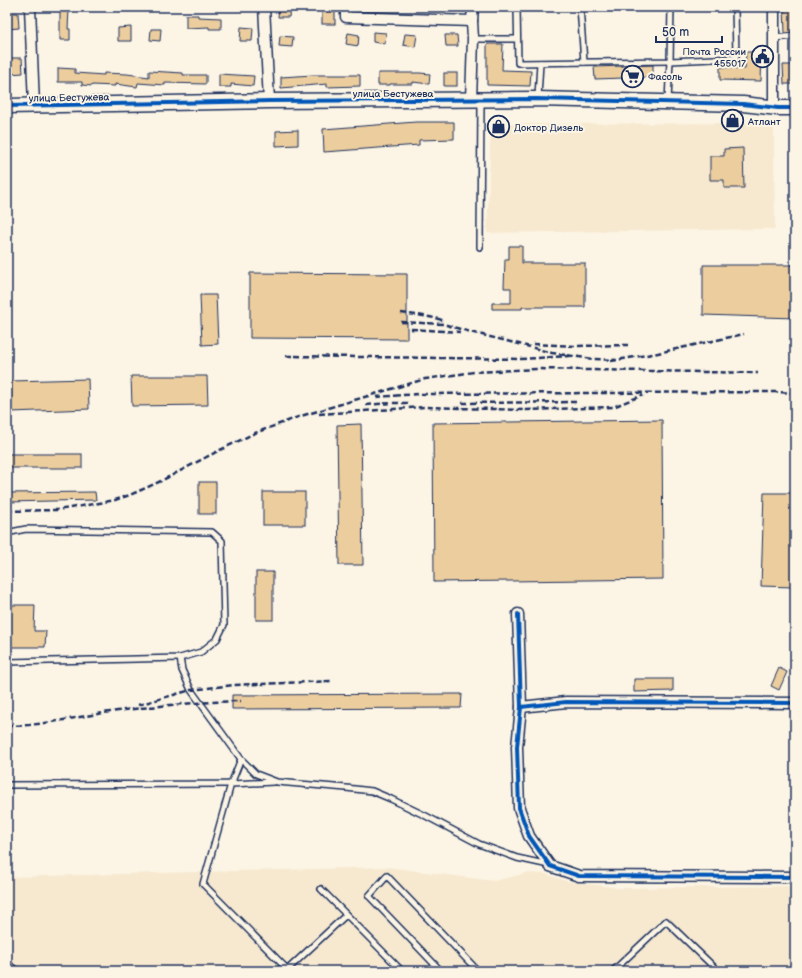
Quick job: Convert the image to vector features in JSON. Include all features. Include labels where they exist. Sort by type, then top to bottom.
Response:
[{"type":"street","points":[[30,7],[34,106]]},
{"type":"street","points":[[264,7],[269,101]]},
{"type":"street","points":[[346,7],[346,18],[472,21]]},
{"type":"street","points":[[473,7],[472,21],[476,100]]},
{"type":"street","points":[[774,7],[776,108]]},
{"type":"street","name":"улица Бестужева","points":[[7,106],[269,101],[538,99],[668,101],[743,104],[776,108]]},
{"type":"street","points":[[776,108],[795,108]]},
{"type":"street","points":[[776,108],[795,115]]},
{"type":"street","points":[[518,614],[521,707],[517,747],[519,808],[529,836],[550,866],[579,876],[795,877]]},
{"type":"street","points":[[521,707],[566,702],[795,703]]},
{"type":"lane","points":[[517,7],[518,63],[670,61],[736,58],[735,7]]},
{"type":"lane","points":[[580,7],[584,62]]},
{"type":"lane","points":[[668,101],[671,7]]},
{"type":"lane","points":[[774,38],[795,36]]},
{"type":"lane","points":[[473,39],[517,39]]},
{"type":"lane","points":[[538,99],[540,62]]},
{"type":"lane","points":[[476,100],[480,247]]},
{"type":"lane","points":[[7,534],[26,529],[212,532],[222,541],[224,626],[217,639],[200,652],[180,658],[7,662]]},
{"type":"lane","points":[[180,658],[182,670],[191,690],[241,759],[256,774],[276,782]]},
{"type":"lane","points":[[241,759],[231,784],[203,884],[287,970],[346,915]]},
{"type":"lane","points":[[7,785],[231,784],[276,782],[372,791],[426,816],[479,844],[517,858],[550,866]]},
{"type":"lane","points":[[442,971],[369,896],[387,876],[478,971]]},
{"type":"lane","points":[[322,889],[402,971]]},
{"type":"lane","points":[[613,971],[666,921],[718,971]]},
{"type":"lane","points":[[7,963],[17,971]]},
{"type":"shaded area","points":[[774,123],[775,229],[487,233],[491,124]]},
{"type":"shaded area","points":[[387,867],[494,881],[527,873],[546,874],[566,881],[619,888],[795,886],[795,971],[7,971],[7,877]]},
{"type":"building","points":[[279,7],[290,7],[289,17],[278,17]]},
{"type":"building","points":[[784,7],[795,7],[795,32],[785,33]]},
{"type":"building","points":[[60,8],[69,9],[68,29],[70,29],[70,40],[60,40]]},
{"type":"building","points":[[322,11],[335,11],[335,24],[322,24]]},
{"type":"building","points":[[7,13],[18,13],[19,28],[7,29]]},
{"type":"building","points":[[186,15],[221,18],[221,29],[209,29],[209,27],[186,28]]},
{"type":"building","points":[[131,27],[131,41],[118,41],[118,28]]},
{"type":"building","points":[[241,27],[253,28],[252,41],[240,41]]},
{"type":"building","points":[[151,29],[161,29],[160,41],[150,40]]},
{"type":"building","points":[[373,32],[386,33],[385,44],[373,42]]},
{"type":"building","points":[[348,33],[359,35],[358,46],[346,44]]},
{"type":"building","points":[[405,34],[417,35],[415,47],[403,45]]},
{"type":"building","points":[[445,35],[457,35],[458,46],[446,46]]},
{"type":"building","points":[[280,36],[293,37],[292,47],[279,46]]},
{"type":"building","points":[[487,44],[503,44],[502,70],[531,71],[530,86],[487,85]]},
{"type":"building","points":[[746,52],[762,52],[761,81],[720,80],[720,67],[745,69]]},
{"type":"building","points":[[10,58],[22,58],[23,73],[10,74]]},
{"type":"building","points":[[653,65],[653,77],[595,79],[594,67]]},
{"type":"building","points":[[783,65],[795,65],[795,84],[784,84]]},
{"type":"building","points":[[58,68],[75,69],[75,73],[104,75],[104,73],[127,74],[149,77],[149,71],[183,73],[183,75],[206,75],[206,84],[165,83],[165,85],[138,83],[137,87],[115,84],[115,86],[82,85],[82,82],[58,82]]},
{"type":"building","points":[[378,73],[430,74],[429,84],[413,82],[413,84],[378,85]]},
{"type":"building","points":[[444,73],[457,73],[457,86],[444,86]]},
{"type":"building","points":[[219,74],[254,76],[253,86],[231,84],[231,87],[219,87]]},
{"type":"building","points":[[360,75],[360,86],[327,87],[327,84],[281,88],[281,77]]},
{"type":"building","points":[[416,122],[454,122],[454,139],[419,140],[419,145],[324,152],[323,129]]},
{"type":"building","name":"Доктор Дизель","points":[[503,123],[504,130],[492,131],[491,124]]},
{"type":"building","points":[[298,130],[298,145],[276,146],[276,131]]},
{"type":"building","points":[[743,148],[744,188],[724,188],[724,180],[710,180],[710,156],[724,156],[724,149]]},
{"type":"building","points":[[509,246],[522,246],[522,263],[585,263],[585,307],[522,307],[522,309],[492,309],[492,303],[511,303],[511,288],[504,288],[505,259],[509,259]]},
{"type":"building","points":[[703,265],[795,265],[795,318],[703,315]]},
{"type":"building","points":[[250,273],[407,274],[407,339],[250,338]]},
{"type":"building","points":[[200,295],[216,295],[218,344],[202,345]]},
{"type":"building","points":[[131,376],[207,376],[208,405],[132,406]]},
{"type":"building","points":[[88,379],[89,409],[11,412],[11,381]]},
{"type":"building","points":[[662,420],[663,579],[434,582],[433,423]]},
{"type":"building","points":[[361,424],[363,565],[339,565],[337,425]]},
{"type":"building","points":[[7,454],[82,454],[82,468],[7,468]]},
{"type":"building","points":[[199,482],[216,482],[216,514],[199,514]]},
{"type":"building","points":[[95,492],[96,500],[7,502],[7,493]]},
{"type":"building","points":[[263,492],[305,492],[305,525],[263,525]]},
{"type":"building","points":[[764,493],[795,493],[793,587],[761,586]]},
{"type":"building","points":[[256,572],[273,572],[273,620],[256,620]]},
{"type":"building","points":[[7,605],[35,605],[34,631],[46,631],[45,647],[7,647]]},
{"type":"building","points":[[779,668],[787,672],[779,690],[771,686]]},
{"type":"building","points":[[634,679],[673,679],[673,691],[634,692]]},
{"type":"building","points":[[462,694],[461,708],[232,709],[232,695]]},
{"type":"railway","points":[[401,313],[445,321]]},
{"type":"railway","points":[[401,322],[443,324],[552,353],[593,359],[616,360]]},
{"type":"railway","points":[[411,329],[460,332]]},
{"type":"railway","points":[[611,361],[658,353],[744,334]]},
{"type":"railway","points":[[533,344],[576,346],[628,345]]},
{"type":"railway","points":[[286,356],[521,359],[570,356]]},
{"type":"railway","points":[[7,511],[57,510],[115,500],[161,481],[255,433],[301,416],[425,379],[474,372],[536,369],[758,373]]},
{"type":"railway","points":[[376,397],[419,394],[795,393]]},
{"type":"railway","points":[[319,414],[424,407],[526,410],[613,407],[643,395]]},
{"type":"railway","points":[[462,403],[578,402]]},
{"type":"railway","points":[[366,405],[410,403]]},
{"type":"railway","points":[[138,705],[191,690],[234,685],[333,681]]},
{"type":"railway","points":[[7,726],[46,723],[110,712],[159,706],[241,701]]},
{"type":"cycle path","points":[[7,106],[269,101],[537,99],[743,104],[778,108],[795,108]]},
{"type":"cycle path","points":[[518,614],[521,707],[517,747],[519,808],[529,836],[550,866],[579,876],[795,877]]},
{"type":"cycle path","points":[[521,707],[566,702],[795,703]]},
{"type":"place","name":"Почта России 455017","points":[[762,57]]},
{"type":"place","name":"Фасоль","points":[[633,76]]},
{"type":"place","name":"Атлант","points":[[733,121]]},
{"type":"place","name":"Доктор Дизель","points":[[498,127]]}]
